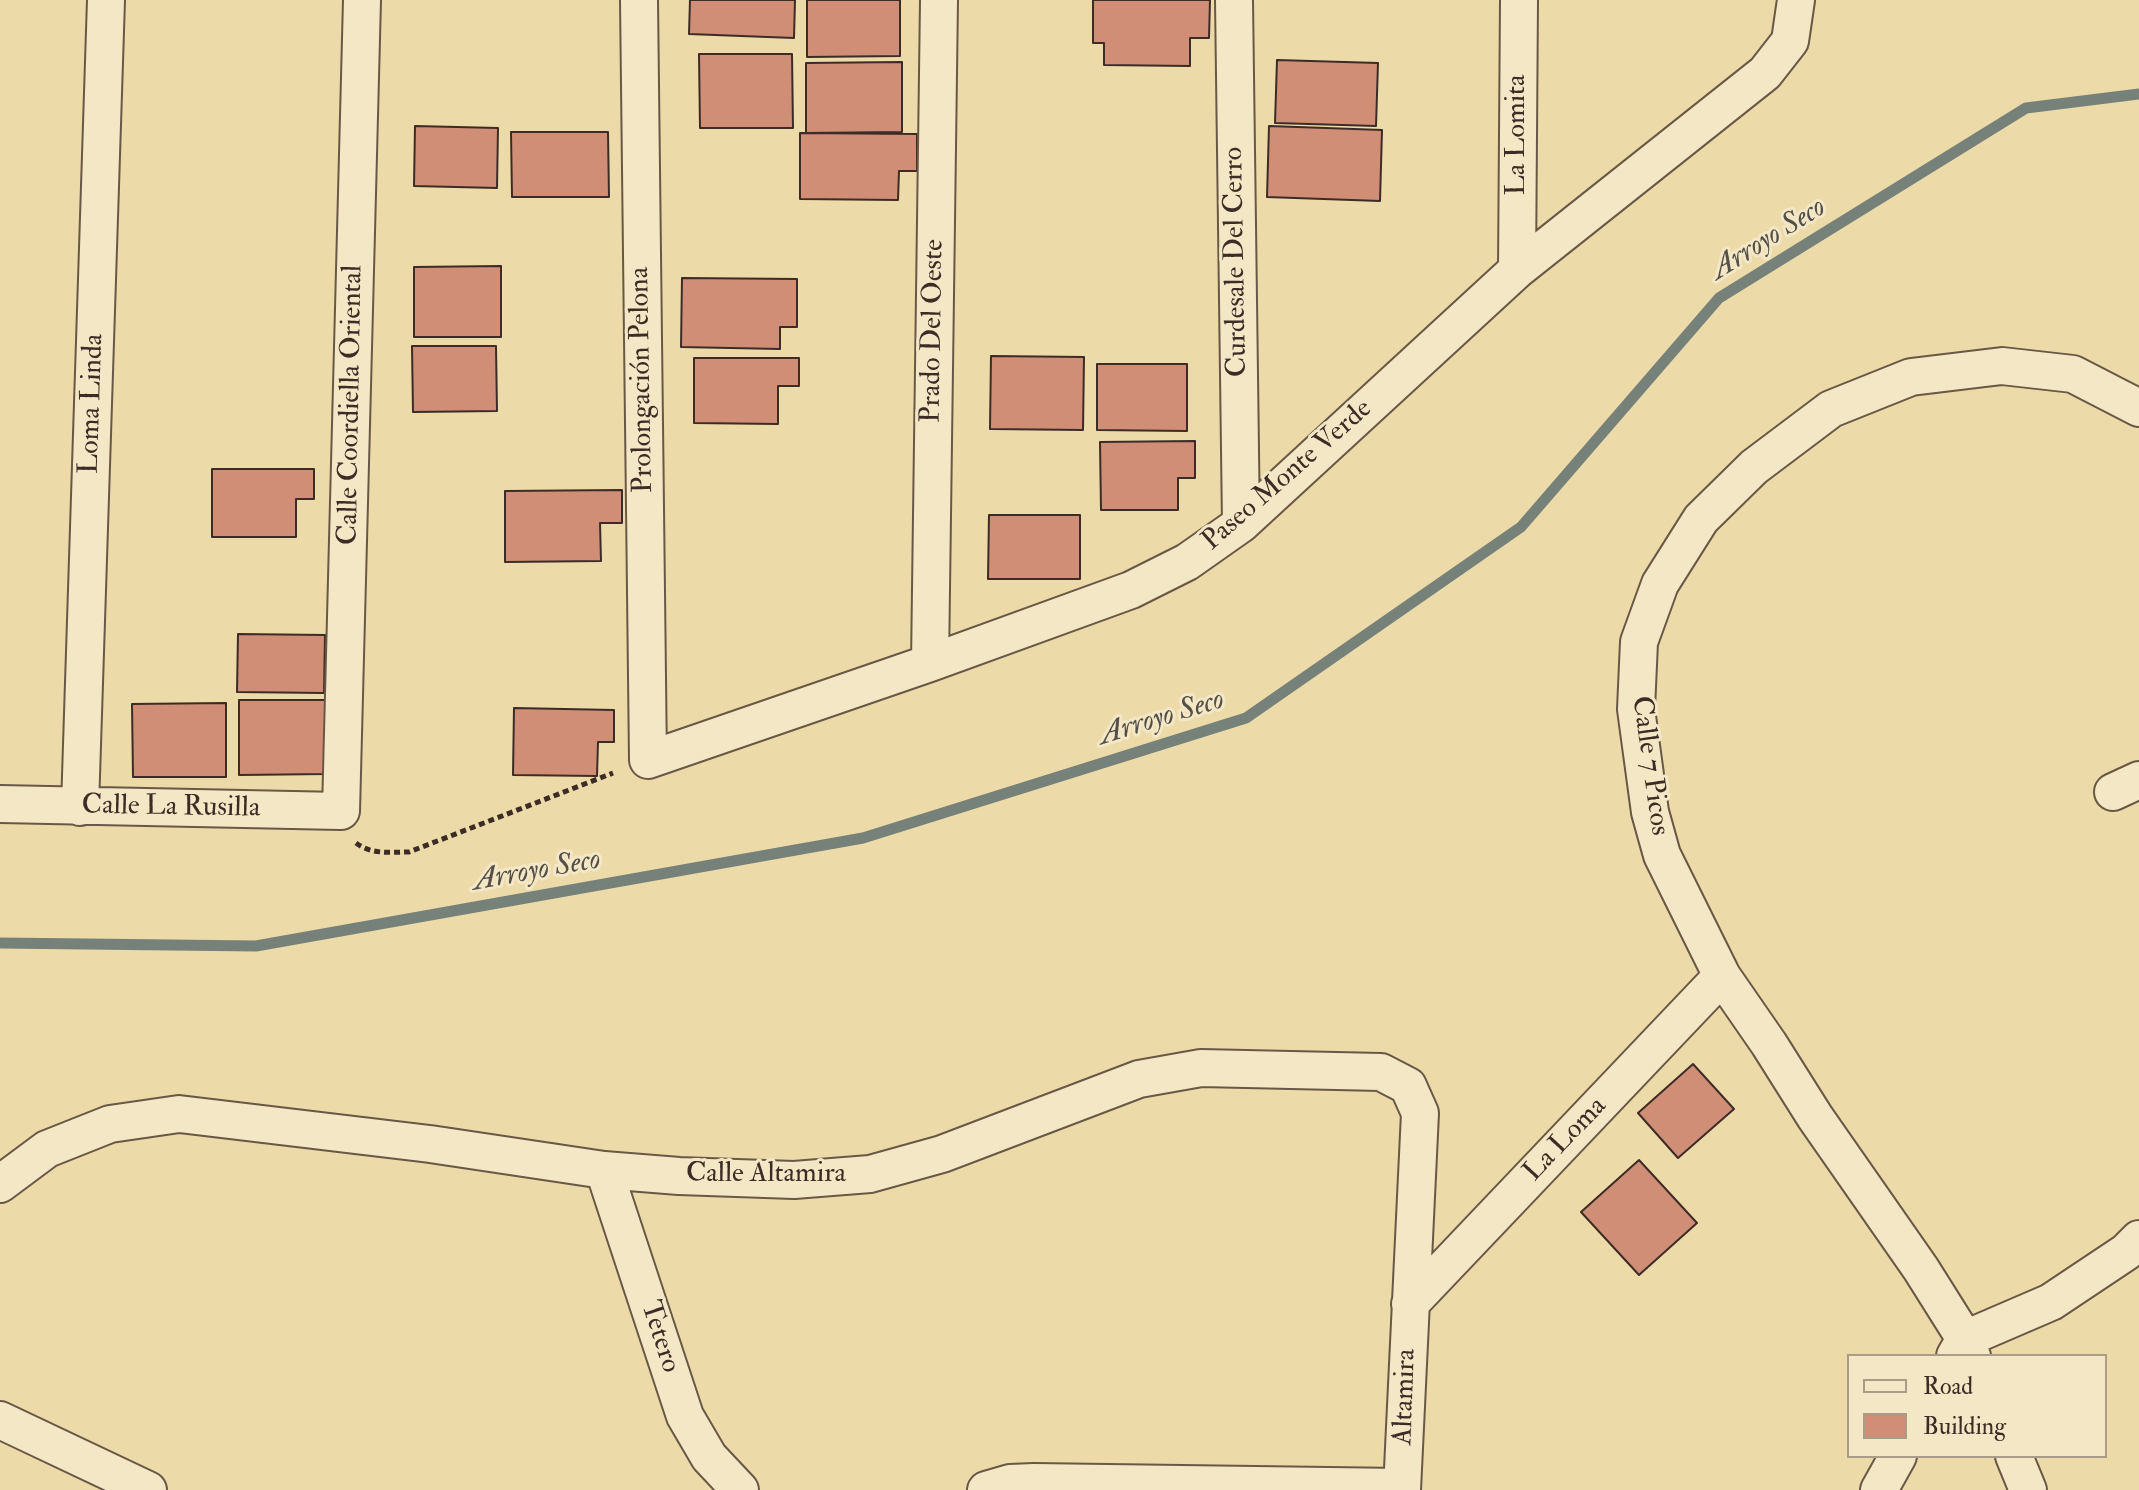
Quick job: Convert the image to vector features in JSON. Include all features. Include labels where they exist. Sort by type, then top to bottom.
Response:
[{"type":"street","name":"Loma Linda","points":[[80,807],[106,0]]},
{"type":"street","name":"Calle Coordiella Oriental","points":[[341,811],[362,0]]},
{"type":"street","name":"Prolongación Pelona","points":[[639,0],[648,760]]},
{"type":"street","name":"Prado Del Oeste","points":[[930,663],[939,0]]},
{"type":"street","name":"Curdesale Del Cerro","points":[[1234,0],[1241,524]]},
{"type":"street","name":"La Lomita","points":[[1517,270],[1519,0]]},
{"type":"street","name":"Paseo Monte Verde","points":[[648,760],[1131,590],[1187,562],[1241,524],[1517,270],[1765,73],[1790,41],[1796,0]]},
{"type":"street","name":"Calle 7 Picos","points":[[1964,1350],[1921,1269],[1722,976],[1662,855],[1650,812],[1636,709],[1639,642],[1660,584],[1701,519],[1754,467],[1831,409],[1911,377],[2002,366],[2073,374],[2139,408]]},
{"type":"street","name":"Calle La Rusilla","points":[[0,804],[341,811]]},
{"type":"street","name":"La Loma","points":[[1410,1304],[1722,976]]},
{"type":"street","name":"Calle Altamira","points":[[0,1184],[47,1149],[110,1124],[179,1114],[430,1144],[604,1170],[794,1180],[870,1174],[942,1154],[1139,1079],[1201,1068],[1381,1072],[1408,1086],[1420,1113],[1410,1304]]},
{"type":"street","name":"Tetero","points":[[604,1170],[685,1416],[709,1457],[740,1490]]},
{"type":"street","points":[[1964,1350],[2051,1302],[2126,1252],[2139,1239]]},
{"type":"street","name":"Altamira","points":[[1402,1489],[1410,1304]]},
{"type":"street","points":[[0,1420],[148,1490]]},
{"type":"street","points":[[1879,1490],[1897,1458]]},
{"type":"street","points":[[2015,1458],[2028,1490]]},
{"type":"street","points":[[986,1490],[1010,1483],[1034,1482],[1402,1489]]},
{"type":"path","points":[[341,811],[344,827],[351,838],[364,848],[381,853],[409,852],[648,760]]},
{"type":"building","points":[[690,0],[795,0],[794,38],[689,34]]},
{"type":"building","points":[[807,0],[900,0],[900,56],[807,57]]},
{"type":"building","points":[[1093,0],[1210,0],[1209,38],[1190,38],[1190,66],[1104,65],[1104,43],[1093,43]]},
{"type":"building","points":[[699,54],[792,54],[793,128],[700,128]]},
{"type":"building","points":[[1277,60],[1378,63],[1376,126],[1275,123]]},
{"type":"building","points":[[902,62],[902,132],[806,133],[806,63]]},
{"type":"building","points":[[415,126],[498,128],[497,188],[414,186]]},
{"type":"building","points":[[1269,126],[1382,130],[1380,201],[1267,197]]},
{"type":"building","points":[[511,132],[608,132],[609,197],[512,197]]},
{"type":"building","points":[[800,133],[917,134],[917,171],[899,171],[898,200],[800,199]]},
{"type":"building","points":[[501,266],[501,337],[414,337],[414,267]]},
{"type":"building","points":[[682,278],[797,279],[797,327],[780,327],[780,349],[681,347]]},
{"type":"building","points":[[412,346],[496,346],[497,411],[413,412]]},
{"type":"building","points":[[991,356],[1084,357],[1083,430],[990,429]]},
{"type":"building","points":[[694,358],[799,358],[799,386],[778,386],[778,424],[694,423]]},
{"type":"building","points":[[1097,364],[1187,364],[1187,431],[1097,430]]},
{"type":"building","points":[[1195,441],[1195,478],[1178,478],[1178,510],[1101,510],[1100,442]]},
{"type":"building","points":[[212,469],[314,469],[314,499],[296,499],[296,537],[212,537]]},
{"type":"building","points":[[622,490],[622,523],[600,523],[601,561],[505,562],[505,491]]},
{"type":"building","points":[[989,515],[1080,515],[1080,579],[988,579]]},
{"type":"building","points":[[238,634],[325,635],[324,693],[237,692]]},
{"type":"building","points":[[239,700],[326,700],[327,774],[239,775]]},
{"type":"building","points":[[226,703],[226,777],[133,777],[132,704]]},
{"type":"building","points":[[514,708],[614,710],[614,742],[598,742],[597,776],[513,775]]},
{"type":"building","points":[[1693,1064],[1734,1109],[1678,1158],[1638,1113]]},
{"type":"building","points":[[1639,1160],[1697,1223],[1639,1275],[1581,1212]]},
{"type":"waterway","name":"Arroyo Seco","points":[[0,943],[256,946],[863,838],[1246,718],[1521,527],[1719,298],[2026,108],[2139,94]]}]
